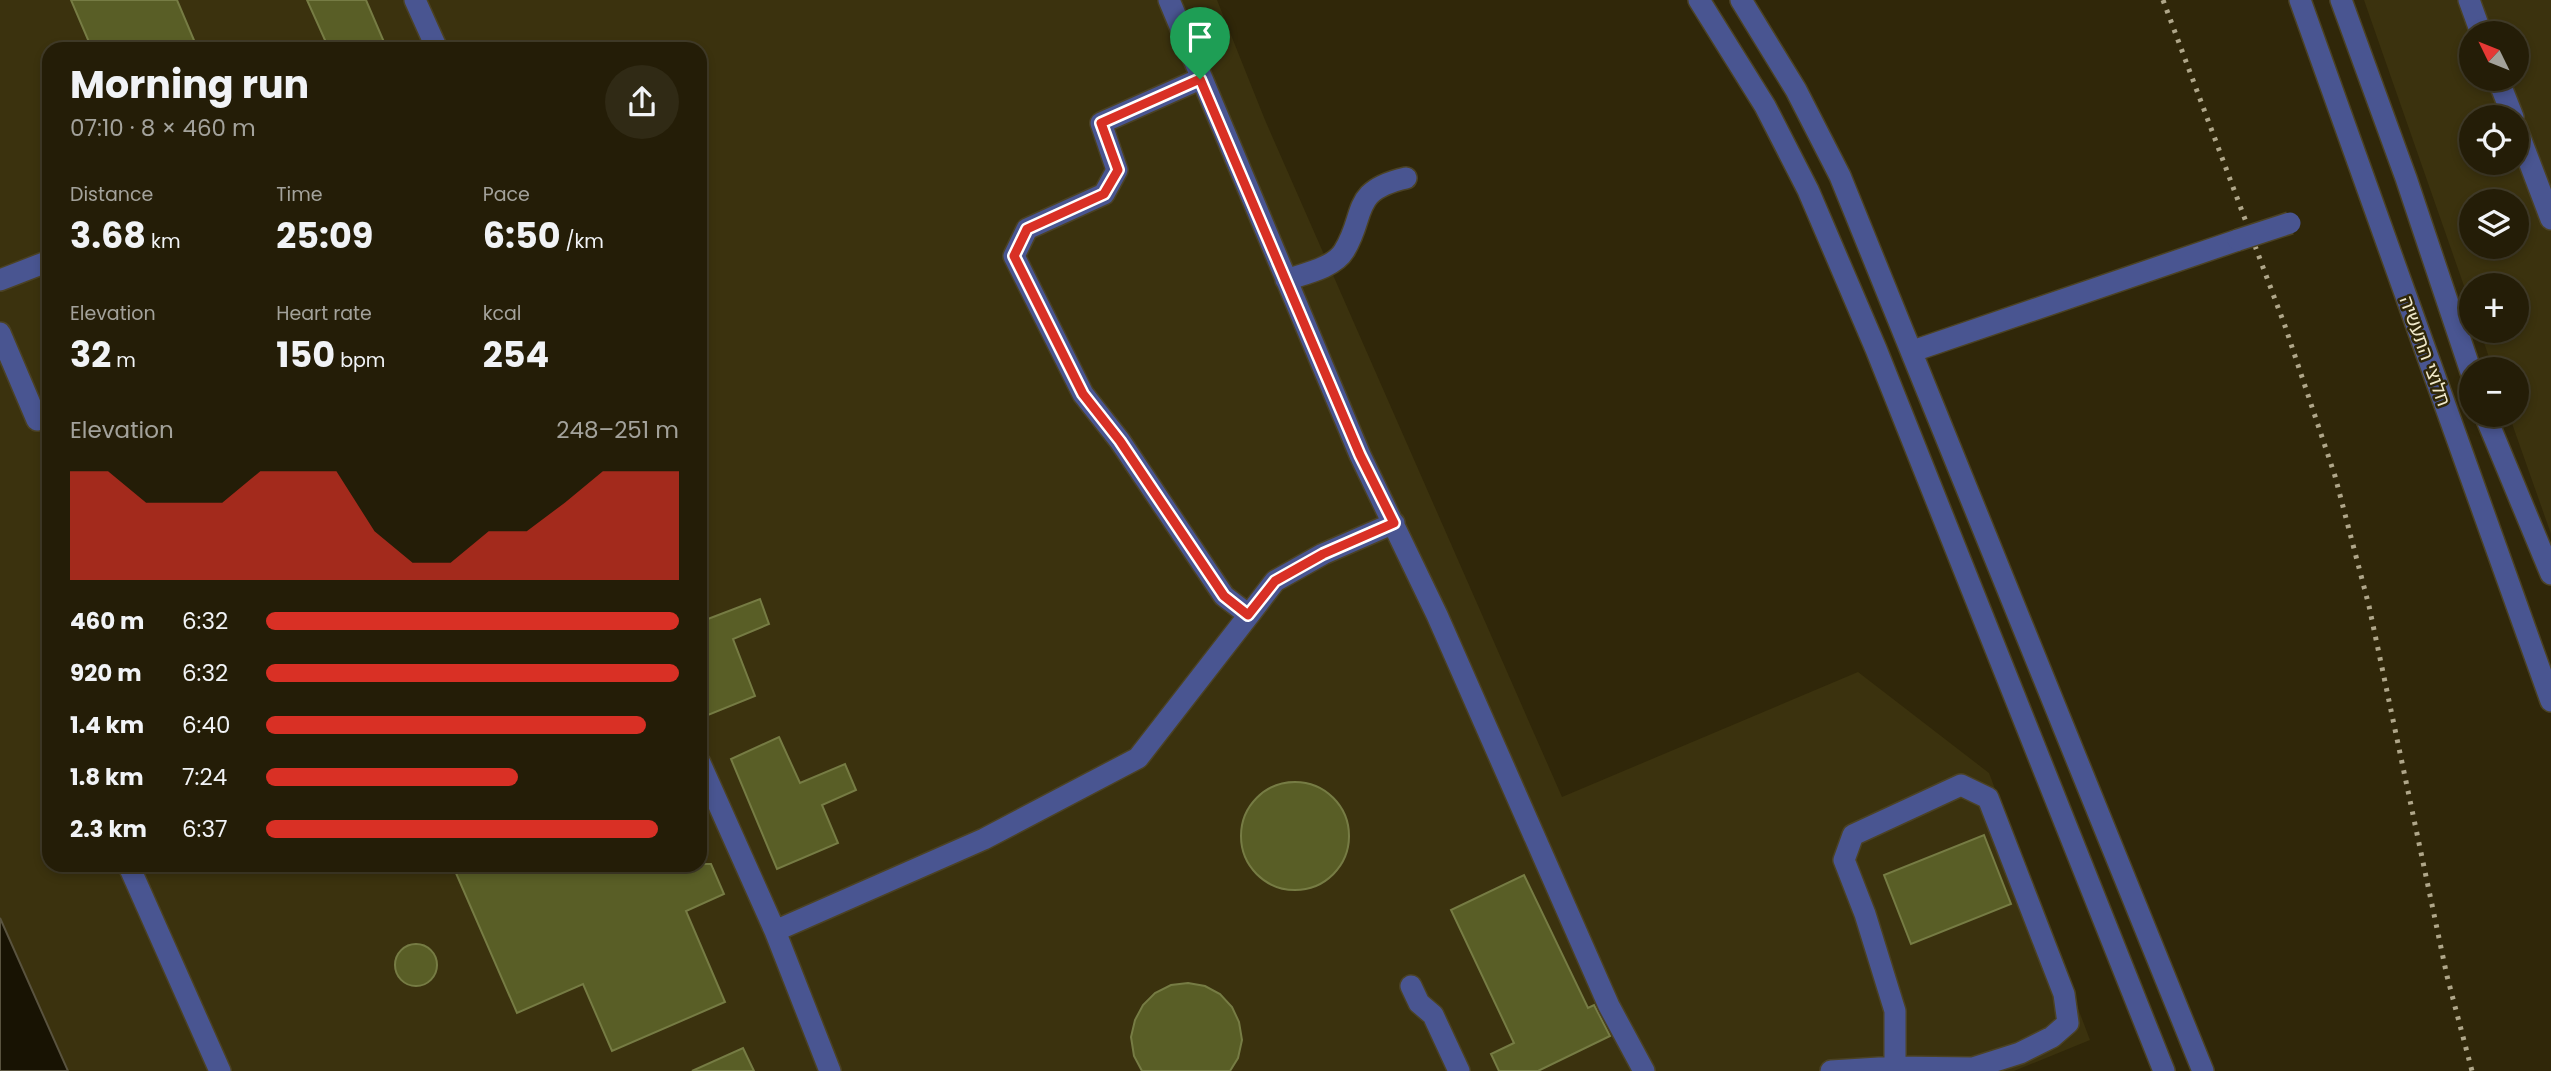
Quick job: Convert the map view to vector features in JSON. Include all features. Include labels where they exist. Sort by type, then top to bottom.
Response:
[{"type":"street","points":[[415,0],[434,42]]},
{"type":"street","points":[[1169,0],[1360,455],[1394,523],[1609,1006],[1644,1071]]},
{"type":"street","points":[[1699,0],[1765,106],[1808,190],[1877,349],[2164,1071]]},
{"type":"street","points":[[1741,0],[1796,90],[1840,176],[2203,1071]]},
{"type":"street","name":"חלוצי התעשיה","points":[[2300,0],[2551,701]]},
{"type":"street","name":"חלוצי התעשיה","points":[[2341,0],[2406,178],[2466,357]]},
{"type":"street","points":[[2469,0],[2477,21]]},
{"type":"street","points":[[1200,79],[1101,123],[1118,170],[1104,194],[1027,229],[1014,256],[1083,394],[1120,441],[1224,596],[1248,615]]},
{"type":"street","points":[[2529,161],[2551,219]]},
{"type":"street","points":[[1286,280],[1316,270],[1343,253],[1359,209],[1380,184],[1406,178]]},
{"type":"street","points":[[1913,351],[2290,222]]},
{"type":"street","points":[[0,280],[42,264]]},
{"type":"street","points":[[0,333],[37,420],[42,418]]},
{"type":"street","points":[[2490,427],[2551,574]]},
{"type":"street","points":[[775,932],[984,839],[1138,758],[1275,581],[1323,554],[1394,523]]},
{"type":"street","points":[[707,779],[775,932],[830,1071]]},
{"type":"street","points":[[1831,1071],[1895,1067],[1973,1068],[2020,1053],[2052,1037],[2068,1023],[2064,994],[1988,798],[1961,785],[1923,800],[1853,835],[1844,860],[1865,914],[1895,1011],[1895,1067]]},
{"type":"street","points":[[132,872],[220,1071]]},
{"type":"street","points":[[1411,986],[1419,1003],[1433,1015],[1459,1071]]},
{"type":"shaded area","points":[[0,0],[1217,0],[1265,120],[1562,797],[1858,672],[1989,773],[2090,1040],[2014,1071],[68,1071],[0,918]]},
{"type":"shaded area","points":[[2364,0],[2551,0],[2551,534],[2513,427],[2529,427],[2529,357],[2489,357],[2484,343],[2529,343],[2529,273],[2459,273]]},
{"type":"shaded area","points":[[0,918],[68,1071],[0,1071]]},
{"type":"building","points":[[71,0],[177,0],[195,42],[89,42]]},
{"type":"building","points":[[307,0],[366,0],[384,42],[326,42]]},
{"type":"building","points":[[760,599],[769,624],[733,639],[755,696],[708,715],[707,712],[707,619]]},
{"type":"building","points":[[779,737],[800,783],[845,764],[856,790],[822,805],[838,843],[777,869],[731,759]]},
{"type":"building","points":[[1295,782],[1316,786],[1334,797],[1345,815],[1349,836],[1345,857],[1334,875],[1316,886],[1295,890],[1274,886],[1256,875],[1245,857],[1241,836],[1245,815],[1256,797],[1274,786]]},
{"type":"building","points":[[1984,835],[2011,904],[1911,944],[1884,875]]},
{"type":"building","points":[[707,864],[711,864],[724,894],[686,911],[725,1002],[612,1051],[583,984],[517,1013],[455,872],[707,872]]},
{"type":"building","points":[[1524,875],[1588,1008],[1594,1005],[1610,1036],[1538,1071],[1499,1071],[1491,1054],[1514,1043],[1451,910]]},
{"type":"building","points":[[416,944],[431,950],[437,965],[431,980],[416,986],[401,980],[395,965],[401,950]]},
{"type":"building","points":[[1188,983],[1205,986],[1220,994],[1232,1007],[1239,1022],[1242,1040],[1238,1058],[1230,1071],[1142,1071],[1134,1056],[1131,1037],[1135,1020],[1143,1005],[1155,993],[1171,985]]},
{"type":"building","points":[[743,1048],[754,1071],[692,1071]]},
{"type":"railway","points":[[2163,0],[2285,326],[2335,476],[2369,606],[2447,976],[2472,1071]]},
{"type":"route","points":[[1200,79],[1360,455],[1394,523],[1323,554],[1275,581],[1248,615],[1224,596],[1120,441],[1083,394],[1014,256],[1027,229],[1104,194],[1118,170],[1101,123],[1200,79]]}]
